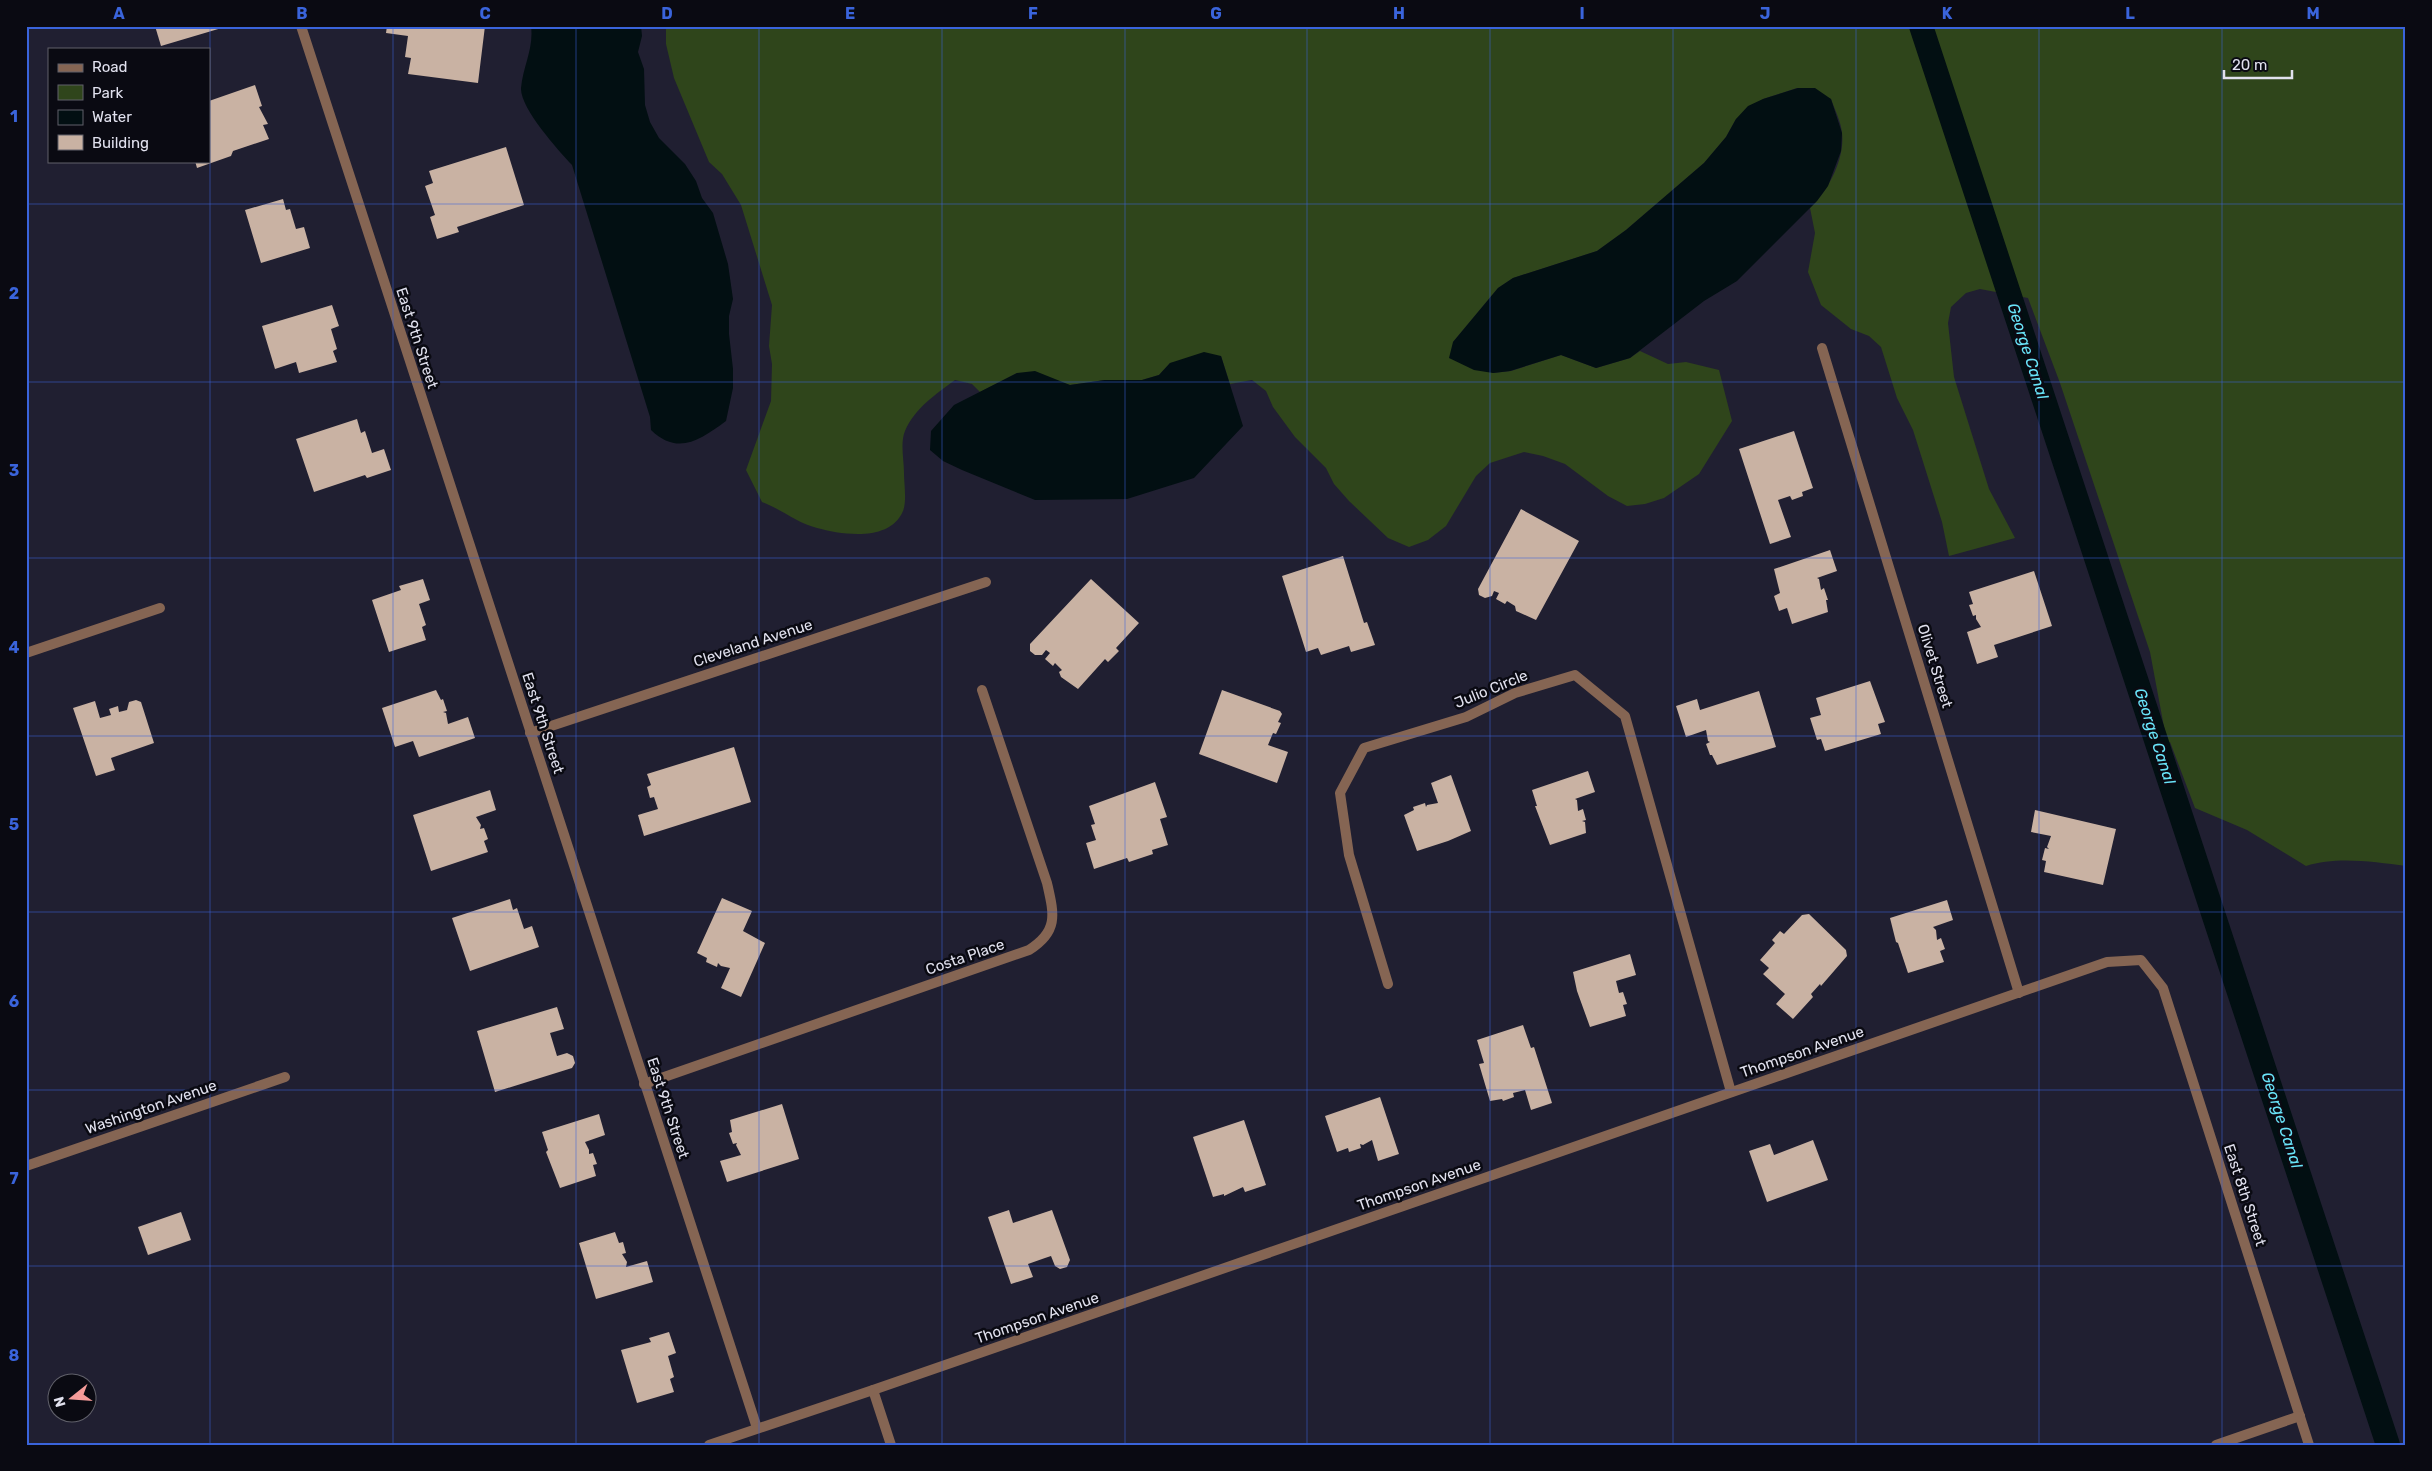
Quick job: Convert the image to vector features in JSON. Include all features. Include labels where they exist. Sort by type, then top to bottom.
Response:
[{"type":"street","name":"East 9th Street","points":[[301,26],[757,1428]]},
{"type":"street","name":"Olivet Street","points":[[1822,348],[2019,993]]},
{"type":"street","name":"Cleveland Avenue","points":[[530,733],[986,582]]},
{"type":"street","points":[[26,653],[160,608]]},
{"type":"street","name":"Julio Circle","points":[[1388,984],[1349,855],[1340,793],[1364,748],[1466,717],[1515,693],[1575,675],[1625,716],[1731,1092]]},
{"type":"street","name":"Costa Place","points":[[644,1084],[1029,950],[1044,940],[1051,927],[1054,912],[1047,883],[982,690]]},
{"type":"street","name":"Thompson Avenue","points":[[709,1445],[873,1390],[2108,962],[2141,960]]},
{"type":"street","name":"East 8th Street","points":[[2141,960],[2163,988],[2309,1445]]},
{"type":"street","name":"Washington Avenue","points":[[26,1166],[285,1077]]},
{"type":"street","points":[[873,1390],[891,1445]]},
{"type":"street","points":[[2216,1445],[2300,1416]]},
{"type":"green space","points":[[666,26],[2406,26],[2406,866],[2330,861],[2306,866],[2247,830],[2195,808],[2170,742],[2167,743],[2150,652],[2060,383],[2028,298],[1980,289],[1966,293],[1951,307],[1948,323],[1954,377],[1989,489],[2015,538],[1949,556],[1942,522],[1913,430],[1897,398],[1881,347],[1869,336],[1851,329],[1821,305],[1808,272],[1815,233],[1810,208],[1829,184],[1841,153],[1842,133],[1831,99],[1797,88],[1763,99],[1736,119],[1726,137],[1704,163],[1626,230],[1597,251],[1513,278],[1498,288],[1453,342],[1493,373],[1511,371],[1561,355],[1596,368],[1630,358],[1640,351],[1668,364],[1686,362],[1719,370],[1732,421],[1699,474],[1664,498],[1645,504],[1627,506],[1608,496],[1565,464],[1524,452],[1490,463],[1476,476],[1446,526],[1428,540],[1409,547],[1388,538],[1349,501],[1334,484],[1326,468],[1295,437],[1273,407],[1266,391],[1252,380],[1230,384],[1221,356],[1170,363],[1159,375],[1142,380],[1105,380],[1070,385],[1017,373],[980,392],[972,384],[955,380],[914,415],[905,431],[902,446],[905,502],[903,511],[897,521],[888,528],[877,532],[852,534],[828,531],[810,526],[762,502],[746,470],[771,401],[772,364],[769,346],[772,305],[741,205],[722,174],[709,162],[674,78],[666,44]]},
{"type":"water","points":[[531,26],[641,26],[642,36],[638,52],[644,69],[645,105],[650,122],[659,138],[685,164],[696,181],[702,198],[713,213],[728,264],[733,299],[729,316],[729,334],[733,388],[726,421],[698,439],[680,444],[661,438],[651,430],[650,417],[572,165],[533,117],[522,96],[522,80],[531,42]]},
{"type":"water","points":[[1798,88],[1815,88],[1831,99],[1842,133],[1841,151],[1828,186],[1817,201],[1737,281],[1704,301],[1630,358],[1596,368],[1561,355],[1510,371],[1493,373],[1474,370],[1449,358],[1453,342],[1498,288],[1513,278],[1597,251],[1626,230],[1704,163],[1726,137],[1736,119],[1748,106],[1763,99]]},
{"type":"water","points":[[1204,352],[1221,356],[1243,426],[1194,478],[1127,499],[1035,500],[943,461],[930,450],[931,431],[954,405],[1017,373],[1035,371],[1070,385],[1105,380],[1142,380],[1159,375],[1170,363]]},
{"type":"building","points":[[155,26],[224,26],[225,27],[161,46]]},
{"type":"building","points":[[387,26],[485,26],[478,83],[408,74],[411,58],[405,57],[408,36],[386,33]]},
{"type":"building","points":[[255,85],[262,106],[259,107],[268,124],[263,125],[269,139],[233,151],[231,156],[197,168],[195,162],[210,162],[210,101]]},
{"type":"building","points":[[506,147],[524,205],[457,227],[459,232],[437,239],[430,217],[435,215],[425,186],[433,183],[429,171]]},
{"type":"building","points":[[283,199],[286,210],[290,209],[296,229],[304,227],[310,248],[261,263],[245,210]]},
{"type":"building","points":[[332,305],[339,326],[331,329],[337,349],[333,351],[337,362],[299,373],[296,362],[275,369],[262,326]]},
{"type":"building","points":[[357,419],[361,433],[365,431],[372,453],[384,449],[391,470],[367,478],[365,475],[314,492],[296,439]]},
{"type":"building","points":[[1794,431],[1813,488],[1802,492],[1803,496],[1792,500],[1790,496],[1778,500],[1791,537],[1770,544],[1739,449]]},
{"type":"building","points":[[1521,509],[1579,541],[1536,620],[1516,611],[1515,606],[1507,601],[1505,604],[1496,599],[1499,593],[1494,591],[1492,596],[1485,598],[1479,595],[1478,589]]},
{"type":"building","points":[[1830,550],[1837,571],[1817,578],[1819,579],[1821,590],[1824,588],[1828,600],[1826,600],[1828,612],[1792,624],[1787,608],[1779,611],[1774,596],[1780,593],[1774,569]]},
{"type":"building","points":[[1343,556],[1364,623],[1367,622],[1375,645],[1351,652],[1349,646],[1321,655],[1318,648],[1306,652],[1282,576]]},
{"type":"building","points":[[2034,571],[2052,626],[1994,645],[1998,657],[1977,664],[1967,632],[1981,627],[1976,619],[1976,615],[1973,616],[1969,605],[1973,604],[1969,592]]},
{"type":"building","points":[[423,579],[430,600],[419,604],[426,625],[422,627],[426,640],[389,652],[372,600],[401,590],[399,586]]},
{"type":"building","points":[[1091,579],[1139,623],[1116,648],[1119,651],[1108,662],[1105,659],[1078,689],[1061,677],[1059,672],[1062,670],[1055,663],[1053,666],[1045,659],[1050,653],[1046,650],[1042,655],[1035,655],[1030,651],[1030,644]]},
{"type":"building","points":[[1870,681],[1885,722],[1878,724],[1881,734],[1825,751],[1821,739],[1817,740],[1810,718],[1821,715],[1816,698]]},
{"type":"building","points":[[436,690],[441,700],[443,699],[447,711],[443,712],[446,713],[448,724],[468,717],[475,738],[419,757],[413,741],[395,747],[382,708]]},
{"type":"building","points":[[1222,690],[1280,711],[1282,714],[1278,722],[1281,723],[1276,734],[1273,733],[1268,745],[1288,752],[1277,783],[1199,754]]},
{"type":"building","points":[[1759,691],[1776,747],[1717,765],[1712,755],[1710,755],[1706,744],[1710,742],[1708,741],[1706,730],[1686,737],[1676,706],[1697,699],[1700,710]]},
{"type":"building","points":[[136,700],[141,702],[154,743],[111,758],[115,770],[96,776],[73,708],[95,701],[100,718],[111,715],[109,709],[118,706],[119,712],[127,710],[129,702]]},
{"type":"building","points":[[734,747],[751,802],[644,836],[638,815],[658,809],[654,797],[650,798],[647,787],[651,785],[647,774]]},
{"type":"building","points":[[1588,771],[1595,792],[1575,799],[1577,800],[1578,811],[1583,809],[1586,820],[1582,821],[1585,822],[1586,833],[1550,845],[1535,806],[1537,806],[1532,790]]},
{"type":"building","points":[[1451,775],[1471,831],[1417,851],[1404,815],[1414,810],[1413,807],[1425,803],[1426,807],[1427,805],[1438,803],[1431,783]]},
{"type":"building","points":[[1155,782],[1167,817],[1160,819],[1168,845],[1152,850],[1153,854],[1129,862],[1127,858],[1094,869],[1086,843],[1096,840],[1091,825],[1095,824],[1089,806]]},
{"type":"building","points":[[490,790],[496,810],[476,817],[481,825],[480,829],[484,828],[488,839],[484,841],[488,852],[431,871],[413,815]]},
{"type":"building","points":[[2035,810],[2116,829],[2103,885],[2044,872],[2046,861],[2042,860],[2045,848],[2049,849],[2047,847],[2051,836],[2031,832]]},
{"type":"building","points":[[722,898],[752,911],[743,931],[765,943],[741,997],[721,988],[730,968],[721,966],[718,963],[717,967],[706,962],[707,958],[697,953]]},
{"type":"building","points":[[510,899],[513,910],[517,908],[524,929],[532,926],[539,947],[470,971],[452,918]]},
{"type":"building","points":[[1947,900],[1953,920],[1933,927],[1936,930],[1937,940],[1941,938],[1945,949],[1940,951],[1944,962],[1908,973],[1898,943],[1896,942],[1890,918]]},
{"type":"building","points":[[1809,914],[1846,950],[1847,956],[1821,986],[1820,984],[1811,994],[1813,997],[1793,1019],[1776,1004],[1785,994],[1763,974],[1769,968],[1760,960],[1775,943],[1772,940],[1780,931],[1784,934],[1802,915]]},
{"type":"building","points":[[1630,954],[1636,975],[1616,981],[1619,993],[1623,992],[1627,1004],[1623,1005],[1626,1016],[1590,1027],[1577,991],[1573,972]]},
{"type":"building","points":[[557,1007],[564,1029],[550,1033],[557,1056],[567,1053],[573,1056],[575,1063],[572,1068],[495,1092],[477,1031]]},
{"type":"building","points":[[1523,1025],[1531,1048],[1534,1047],[1552,1103],[1531,1110],[1525,1090],[1513,1093],[1514,1097],[1503,1101],[1502,1099],[1490,1101],[1479,1064],[1484,1063],[1477,1040]]},
{"type":"building","points":[[1380,1097],[1399,1154],[1378,1161],[1372,1140],[1363,1145],[1360,1144],[1361,1148],[1349,1152],[1348,1148],[1337,1152],[1325,1116]]},
{"type":"building","points":[[782,1104],[799,1159],[727,1182],[720,1161],[741,1155],[736,1145],[737,1143],[733,1144],[729,1133],[732,1132],[730,1120]]},
{"type":"building","points":[[599,1114],[605,1135],[585,1142],[589,1154],[593,1153],[597,1164],[593,1165],[596,1176],[560,1188],[546,1152],[548,1150],[542,1132]]},
{"type":"building","points":[[1244,1120],[1266,1185],[1245,1192],[1243,1187],[1224,1196],[1224,1194],[1213,1197],[1193,1137]]},
{"type":"building","points":[[1813,1140],[1828,1180],[1767,1202],[1749,1151],[1770,1144],[1774,1155]]},
{"type":"building","points":[[1009,1210],[1013,1223],[1052,1210],[1070,1260],[1067,1267],[1060,1269],[1055,1266],[1051,1256],[1028,1264],[1033,1277],[1011,1284],[988,1217]]},
{"type":"building","points":[[181,1212],[191,1240],[148,1255],[138,1227]]},
{"type":"building","points":[[615,1232],[619,1243],[623,1242],[626,1253],[622,1254],[627,1262],[626,1267],[647,1261],[653,1282],[596,1299],[579,1243]]},
{"type":"building","points":[[669,1332],[676,1353],[668,1356],[674,1377],[670,1379],[674,1392],[637,1403],[621,1350],[651,1342],[649,1338]]},
{"type":"waterway","name":"George Canal","points":[[1921,26],[2388,1445]]}]
